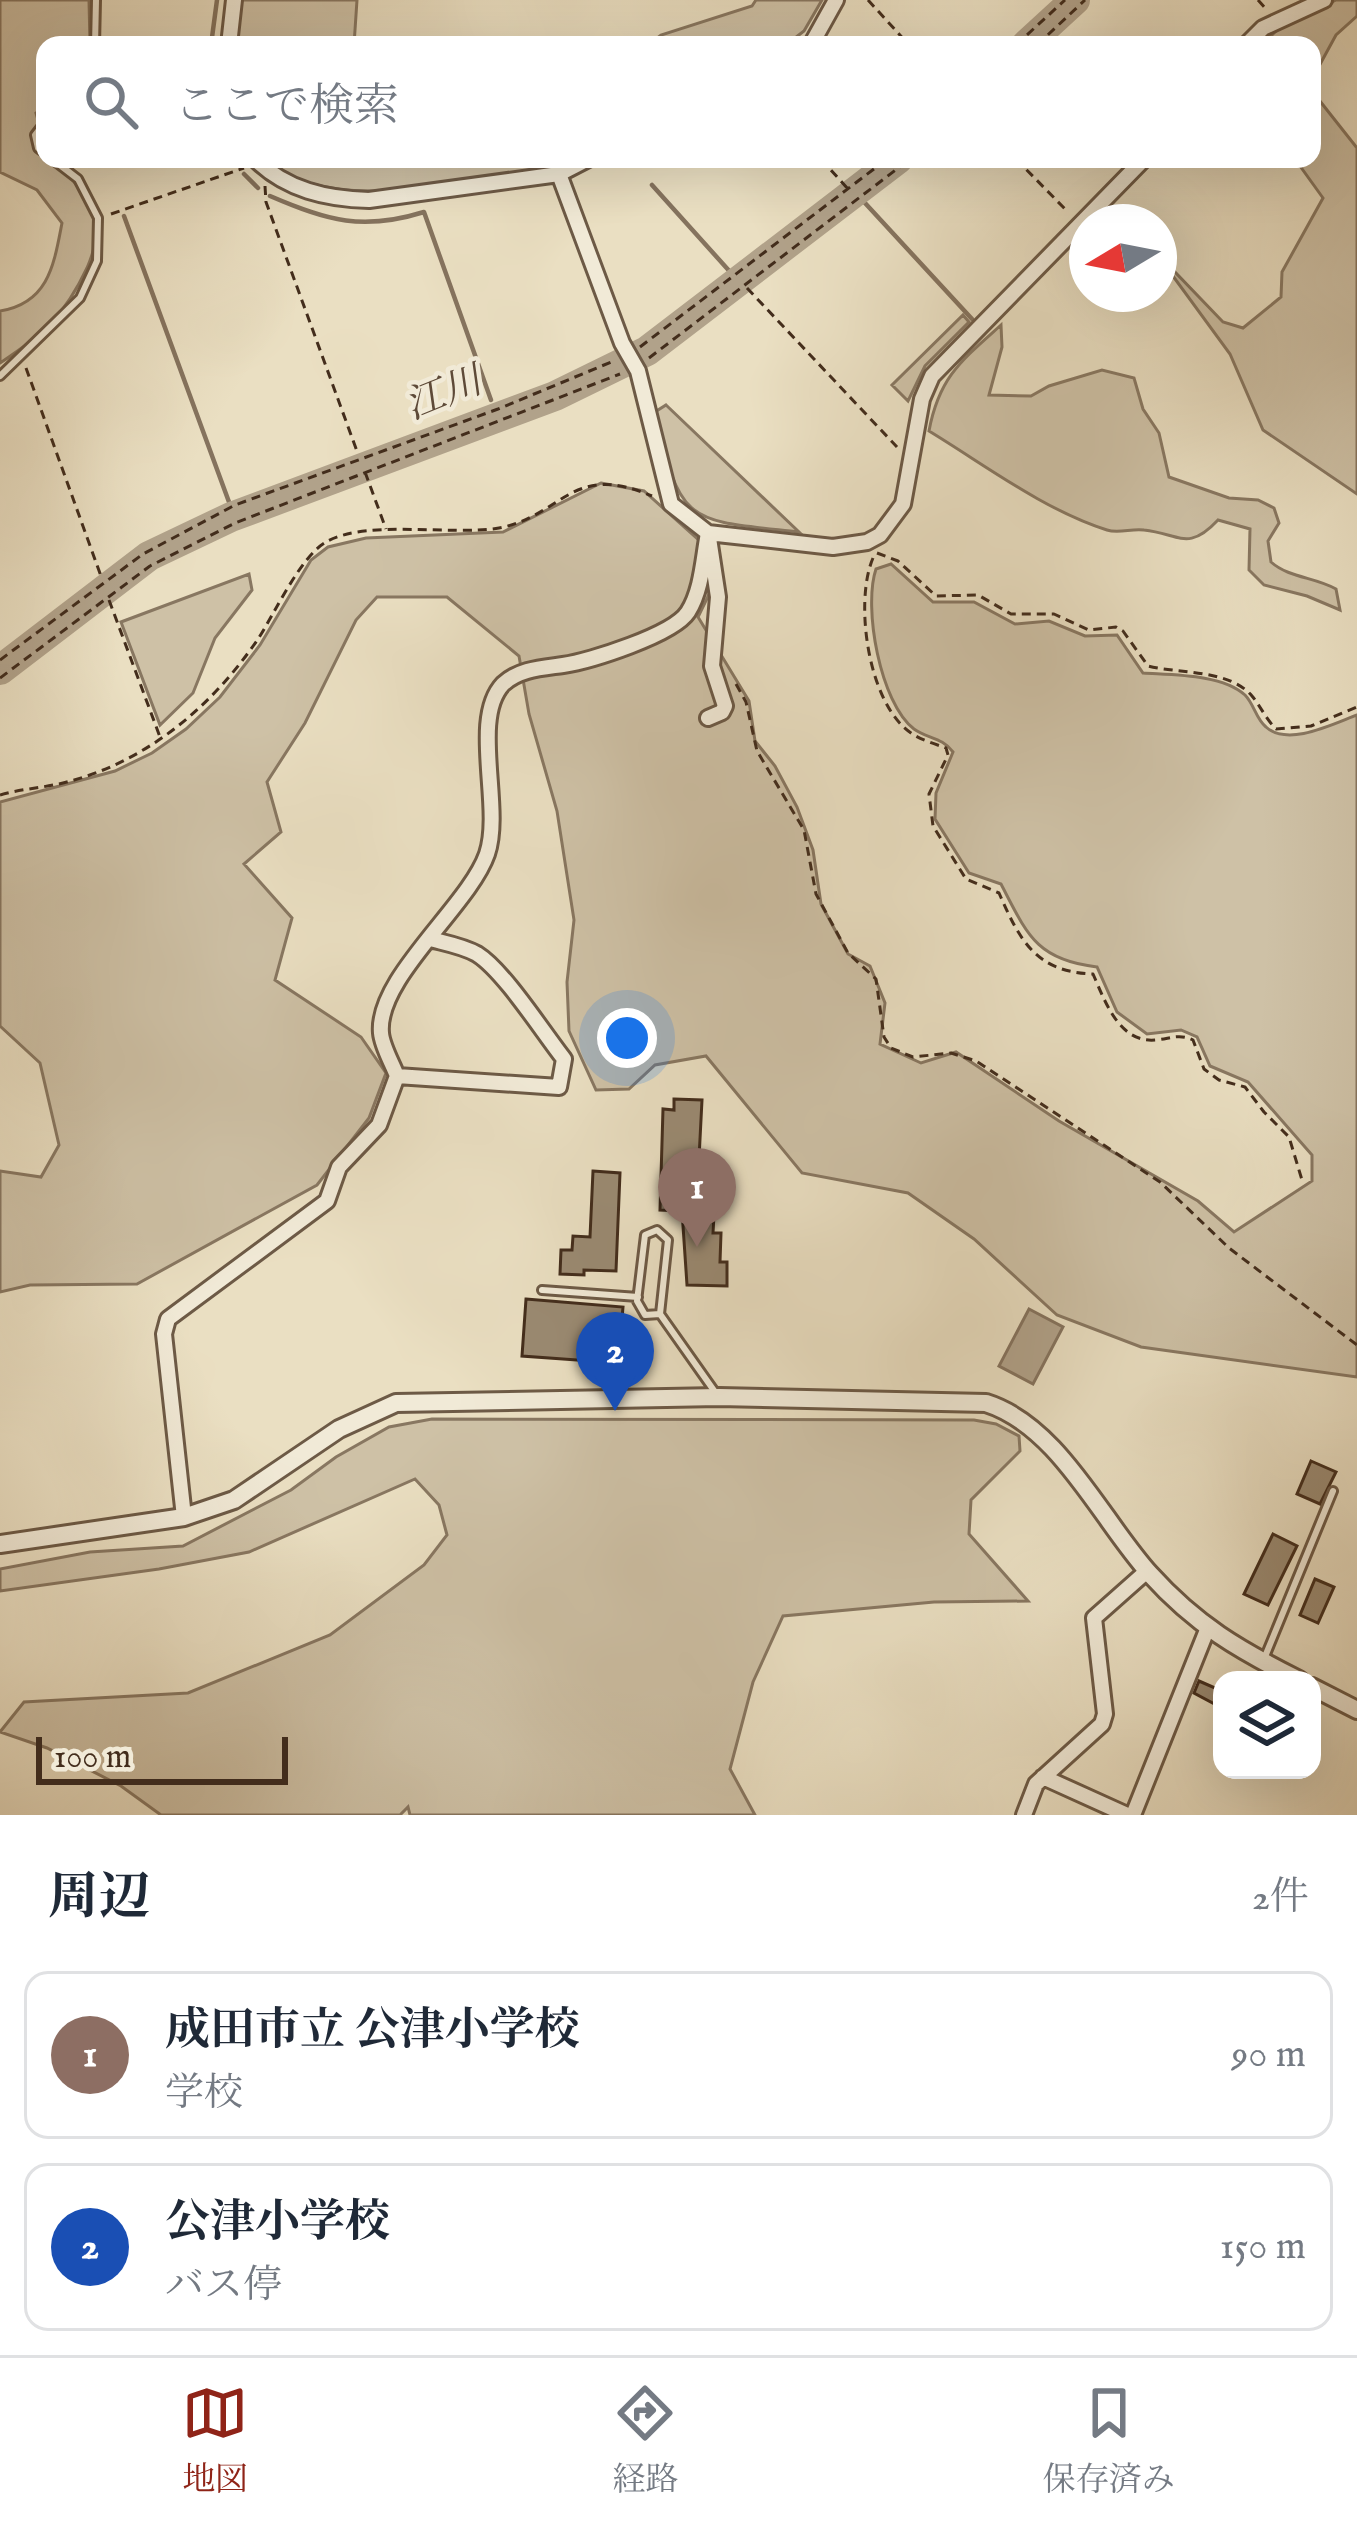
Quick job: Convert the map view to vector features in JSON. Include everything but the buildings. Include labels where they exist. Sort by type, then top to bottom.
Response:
[{"type":"street","points":[[230,36],[234,0]]},
{"type":"street","points":[[816,36],[836,0]]},
{"type":"street","points":[[1255,36],[1324,0]]},
{"type":"street","points":[[266,168],[309,192],[341,200],[370,200],[559,174],[570,168]]},
{"type":"street","points":[[1102,204],[1136,168]]},
{"type":"street","points":[[559,174],[633,360],[670,504],[708,533],[833,547],[874,546],[902,504],[922,399],[932,376],[1069,238]]},
{"type":"street","points":[[708,533],[718,597],[712,666],[725,706],[708,718]]},
{"type":"street","points":[[184,1517],[164,1334],[168,1319],[327,1201],[340,1167],[379,1125],[397,1076],[380,1032],[387,1005],[408,966],[485,861],[492,838],[490,704],[506,681],[522,671],[578,663],[678,623],[696,597],[708,533]]},
{"type":"street","points":[[397,1076],[559,1087],[565,1059],[506,987],[500,972],[472,951],[430,939]]},
{"type":"street","points":[[0,1544],[184,1517],[234,1500],[339,1429],[397,1403],[718,1397],[986,1403],[1010,1411],[1048,1444],[1147,1571],[1207,1630],[1280,1671]]},
{"type":"street","points":[[1024,1815],[1036,1784],[1102,1724],[1105,1714],[1094,1618],[1147,1571]]},
{"type":"street","points":[[1043,1777],[1130,1815],[1207,1630]]},
{"type":"street","points":[[1321,1692],[1357,1710]]},
{"type":"lane","points":[[95,36],[96,0]]},
{"type":"lane","points":[[0,376],[80,298],[97,261],[98,218],[79,179],[64,168]]},
{"type":"lane","points":[[660,1314],[645,1315],[638,1297],[645,1235],[657,1230],[668,1240],[660,1314],[718,1397]]},
{"type":"lane","points":[[542,1289],[638,1297]]},
{"type":"lane","points":[[1263,1663],[1334,1491]]},
{"type":"path","points":[[868,0],[901,36]]},
{"type":"path","points":[[1026,36],[1065,0]]},
{"type":"path","points":[[1047,36],[1085,0]]},
{"type":"path","points":[[98,218],[252,168]]},
{"type":"path","points":[[261,168],[266,202],[359,457]]},
{"type":"path","points":[[829,168],[849,190]]},
{"type":"path","points":[[0,660],[164,540],[235,505],[633,360],[875,168]]},
{"type":"path","points":[[0,678],[150,566],[235,523],[500,424],[633,360],[746,286],[898,168]]},
{"type":"path","points":[[1025,168],[1069,214]]},
{"type":"path","points":[[746,286],[911,461]]},
{"type":"path","points":[[21,355],[103,581]]},
{"type":"path","points":[[364,472],[386,531]]},
{"type":"path","points":[[0,795],[100,770],[161,739],[207,703],[236,669],[308,558],[326,542],[386,531],[502,527],[601,483],[637,490],[670,504]]},
{"type":"path","points":[[1302,1180],[1289,1137],[1245,1087],[1219,1080],[1204,1069],[1193,1040],[1183,1035],[1150,1041],[1132,1036],[1114,1018],[1094,974],[1066,973],[1020,941],[999,893],[966,879],[953,862],[928,810],[929,794],[948,755],[946,748],[909,733],[894,716],[865,634],[864,584],[874,546],[936,596],[978,595],[1011,614],[1054,614],[1089,630],[1115,627],[1148,666],[1237,684],[1251,694],[1276,729],[1311,726],[1357,707]]},
{"type":"path","points":[[108,596],[161,739]]},
{"type":"path","points":[[725,672],[746,702],[758,751],[804,830],[816,894],[848,953],[876,980],[884,1037],[891,1048],[913,1057],[951,1053],[976,1061],[1160,1182],[1228,1247],[1357,1345]]},
{"type":"shaded area","points":[[0,0],[89,0],[90,36],[36,36],[36,168],[62,168],[79,188],[95,222],[93,251],[61,311],[41,333],[0,363],[0,311],[29,300],[39,290],[52,267],[62,223],[37,190],[0,172]]},
{"type":"shaded area","points":[[241,0],[357,0],[355,36],[237,36]]},
{"type":"shaded area","points":[[756,0],[822,0],[798,36],[660,36],[661,35],[752,6]]},
{"type":"shaded area","points":[[1336,0],[1357,0],[1357,16],[1336,35],[1321,62],[1321,36],[1271,36]]},
{"type":"shaded area","points":[[1321,102],[1357,148],[1357,494],[1263,430],[1230,354],[1177,282],[1177,274],[1223,322],[1243,328],[1281,297],[1282,272],[1323,198],[1301,168],[1321,168]]},
{"type":"shaded area","points":[[280,168],[542,168],[401,190],[326,187]]},
{"type":"shaded area","points":[[963,315],[969,322],[925,366],[908,401],[892,385]]},
{"type":"shaded area","points":[[1001,325],[1002,347],[989,395],[1031,396],[1102,370],[1134,378],[1143,409],[1159,433],[1169,477],[1274,508],[1279,523],[1268,541],[1271,562],[1336,589],[1340,610],[1264,585],[1249,570],[1250,529],[1218,520],[1199,536],[1183,539],[1144,530],[1107,530],[1038,499],[929,431],[946,383]]},
{"type":"shaded area","points":[[666,405],[799,532],[734,524],[695,511],[673,478],[664,450],[655,412]]},
{"type":"shaded area","points":[[601,483],[644,491],[711,551],[716,580],[698,617],[749,701],[755,741],[797,807],[813,850],[821,904],[848,954],[870,966],[885,1003],[880,1044],[921,1063],[956,1052],[1059,1121],[1198,1201],[1234,1232],[1312,1181],[1312,1155],[1248,1082],[1210,1066],[1197,1037],[1181,1030],[1147,1034],[1117,1012],[1097,967],[1047,951],[1027,930],[1001,884],[969,873],[935,819],[936,793],[953,752],[914,729],[902,716],[884,677],[873,629],[876,569],[891,564],[933,602],[974,602],[1015,624],[1049,621],[1085,636],[1117,635],[1143,673],[1196,677],[1235,688],[1275,733],[1311,732],[1357,715],[1357,1377],[1141,1347],[1057,1315],[974,1239],[908,1193],[802,1173],[706,1056],[655,1065],[629,1089],[596,1090],[569,1031],[567,982],[574,920],[557,811],[529,714],[519,656],[447,597],[377,597],[356,620],[305,723],[267,782],[281,832],[244,864],[292,918],[275,980],[361,1037],[386,1073],[369,1118],[317,1185],[137,1284],[30,1285],[0,1292],[0,1171],[41,1177],[59,1145],[40,1063],[0,1026],[0,802],[115,771],[186,729],[220,697],[260,645],[311,560],[328,547],[366,538],[503,532]]},
{"type":"shaded area","points":[[249,574],[252,590],[215,638],[193,693],[160,725],[121,622]]},
{"type":"shaded area","points":[[1029,1309],[1063,1327],[1033,1384],[999,1366]]},
{"type":"shaded area","points":[[432,1419],[974,1420],[996,1424],[1019,1436],[1020,1451],[971,1500],[969,1534],[1028,1601],[934,1602],[783,1616],[753,1682],[730,1769],[755,1815],[410,1815],[408,1807],[400,1815],[161,1815],[121,1786],[47,1748],[0,1732],[24,1702],[188,1693],[330,1635],[424,1565],[447,1535],[439,1505],[415,1479],[249,1552],[0,1591],[0,1569],[90,1552],[183,1546],[291,1490],[389,1427]]},
{"type":"waterway","points":[[212,36],[217,0]]},
{"type":"waterway","name":"江川","points":[[1036,36],[1075,0]]},
{"type":"waterway","name":"江川","points":[[0,670],[149,556],[231,517],[555,396],[647,351],[886,168]]},
{"type":"waterway","points":[[244,174],[258,188]]},
{"type":"waterway","points":[[652,185],[732,274]]},
{"type":"waterway","points":[[270,196],[310,212],[364,222],[424,212],[491,400]]},
{"type":"waterway","points":[[865,203],[972,319]]},
{"type":"waterway","points":[[124,216],[229,502]]},
{"type":"place","name":"成田市立 公津小学校","points":[[697,1247]]},
{"type":"place","name":"公津小学校","points":[[615,1411]]}]
